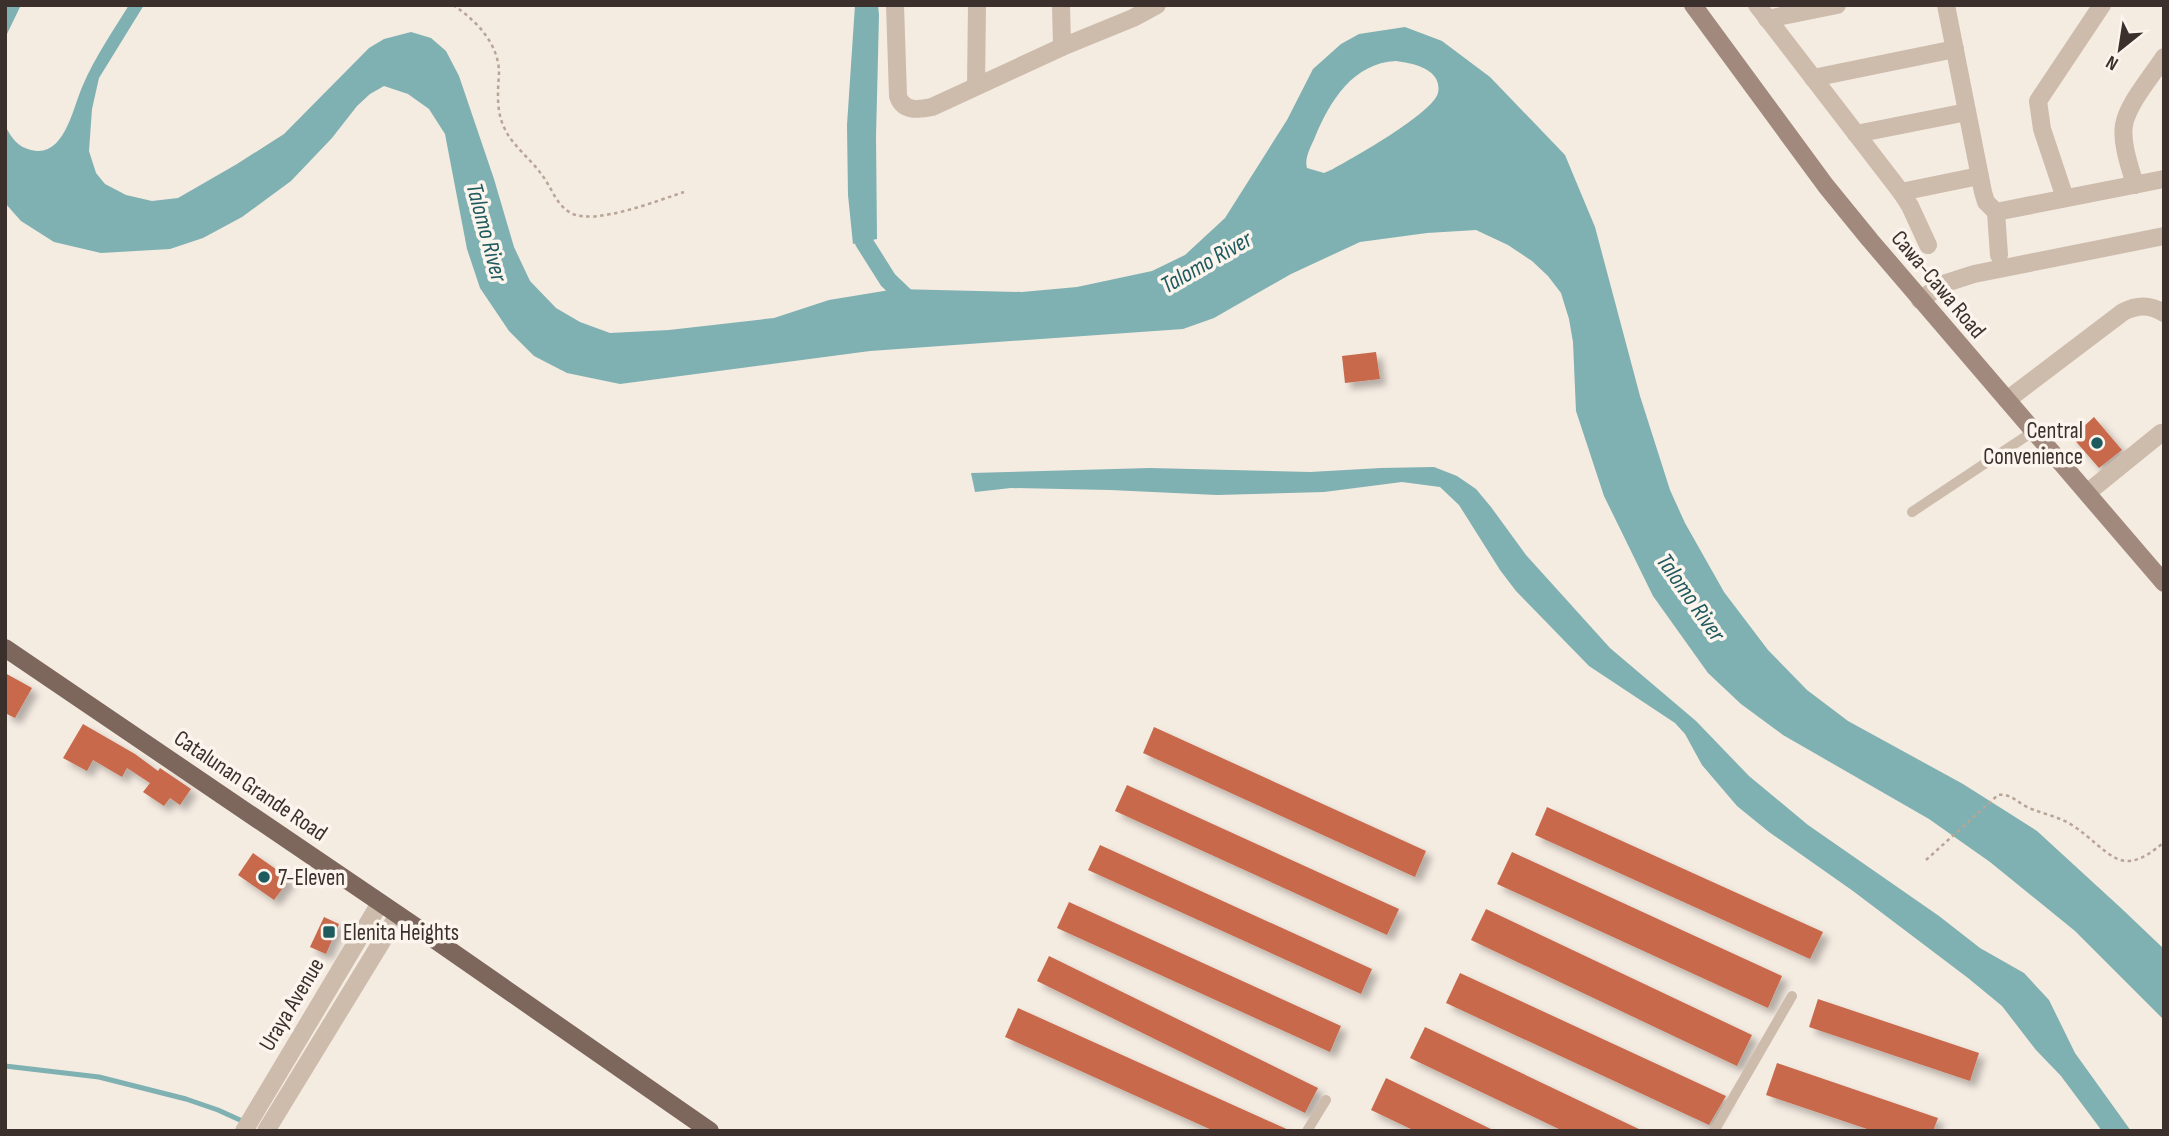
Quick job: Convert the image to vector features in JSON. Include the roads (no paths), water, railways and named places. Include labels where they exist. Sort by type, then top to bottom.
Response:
[{"type":"main road","name":"Catalunan Grande Road","points":[[5,648],[710,1131]]},
{"type":"street","points":[[895,5],[899,101],[904,106],[919,110],[932,107],[1133,12],[1157,5]]},
{"type":"street","points":[[976,86],[977,5]]},
{"type":"street","points":[[1061,5],[1062,47]]},
{"type":"street","name":"Cawa-Cawa Road","points":[[1693,5],[1826,186],[1920,300],[2163,581]]},
{"type":"street","points":[[1762,12],[1837,5]]},
{"type":"street","points":[[1946,5],[1979,176],[1986,202],[1996,212],[1999,255]]},
{"type":"street","points":[[2065,198],[2042,129],[2038,101],[2102,5]]},
{"type":"street","points":[[1762,12],[1901,192],[1928,245]]},
{"type":"street","points":[[1813,78],[1955,49]]},
{"type":"street","points":[[2135,185],[2124,140],[2124,126],[2132,106],[2164,57]]},
{"type":"street","points":[[1856,134],[1967,112]]},
{"type":"street","points":[[1901,192],[1979,176]]},
{"type":"street","points":[[1996,212],[2164,179]]},
{"type":"street","points":[[1920,300],[1943,284],[1973,274],[2164,236]]},
{"type":"street","points":[[2007,400],[2123,312],[2133,307],[2146,306],[2164,313]]},
{"type":"street","points":[[2087,493],[2161,433]]},
{"type":"street","name":"Uraya Avenue","points":[[244,1131],[380,903]]},
{"type":"street","name":"Uraya Avenue","points":[[266,1131],[398,915]]},
{"type":"street","points":[[342,967],[360,977]]},
{"type":"street","points":[[285,1063],[301,1073]]},
{"type":"lane","points":[[1912,512],[2034,431]]},
{"type":"lane","points":[[1714,1131],[1792,996]]},
{"type":"lane","points":[[1307,1131],[1326,1100]]},
{"type":"water","points":[[5,5],[21,5],[5,38]]},
{"type":"water","name":"Talomo River","points":[[129,5],[144,5],[99,78],[92,109],[89,151],[96,173],[105,184],[126,195],[152,201],[178,198],[284,134],[369,48],[384,39],[411,32],[431,38],[446,51],[459,76],[514,247],[530,281],[556,308],[580,322],[610,333],[669,330],[774,318],[829,300],[896,289],[1022,292],[1077,287],[1152,271],[1185,255],[1225,218],[1287,120],[1313,69],[1341,44],[1359,34],[1405,27],[1442,41],[1490,77],[1565,155],[1595,227],[1640,396],[1670,490],[1685,523],[1724,592],[1768,650],[1807,690],[1848,721],[1963,784],[2037,831],[2164,949],[2164,1020],[2075,931],[1990,862],[1929,819],[1783,735],[1741,704],[1708,673],[1653,596],[1604,496],[1576,411],[1573,342],[1561,293],[1532,261],[1508,245],[1476,230],[1360,242],[1291,274],[1214,318],[1183,329],[870,351],[620,384],[567,373],[534,356],[509,331],[480,288],[467,249],[445,134],[429,109],[408,94],[384,86],[357,106],[332,138],[291,181],[242,217],[203,238],[170,249],[101,253],[54,242],[21,221],[5,203],[5,125],[15,141],[26,149],[43,151],[52,147],[66,129],[88,75]],"holes":[[[1396,61],[1418,66],[1436,78],[1438,93],[1433,102],[1408,123],[1333,169],[1324,173],[1307,168],[1308,153],[1321,123],[1345,86],[1367,69]]]},
{"type":"water","points":[[855,5],[878,5],[879,15],[877,239],[853,244],[848,195],[847,125]]},
{"type":"water","points":[[1434,467],[1457,476],[1476,489],[1526,555],[1610,648],[1696,721],[1749,776],[1808,825],[1939,916],[1980,948],[2024,973],[2049,1000],[2075,1053],[2131,1131],[2102,1131],[2061,1076],[2036,1050],[2002,1006],[1737,806],[1702,765],[1685,734],[1675,723],[1589,666],[1516,591],[1459,505],[1440,487],[1402,482],[1324,492],[1217,495],[1011,488],[975,492],[971,473],[1150,468],[1310,472]]},
{"type":"waterway","points":[[864,218],[864,242],[888,280],[914,305]]},
{"type":"waterway","points":[[5,1066],[99,1077],[186,1099],[240,1120]]},
{"type":"place","name":"Central Convenience","points":[[2097,443]]},
{"type":"place","name":"7-Eleven","points":[[264,877]]},
{"type":"place","name":"Elenita Heights","points":[[329,932]]}]
